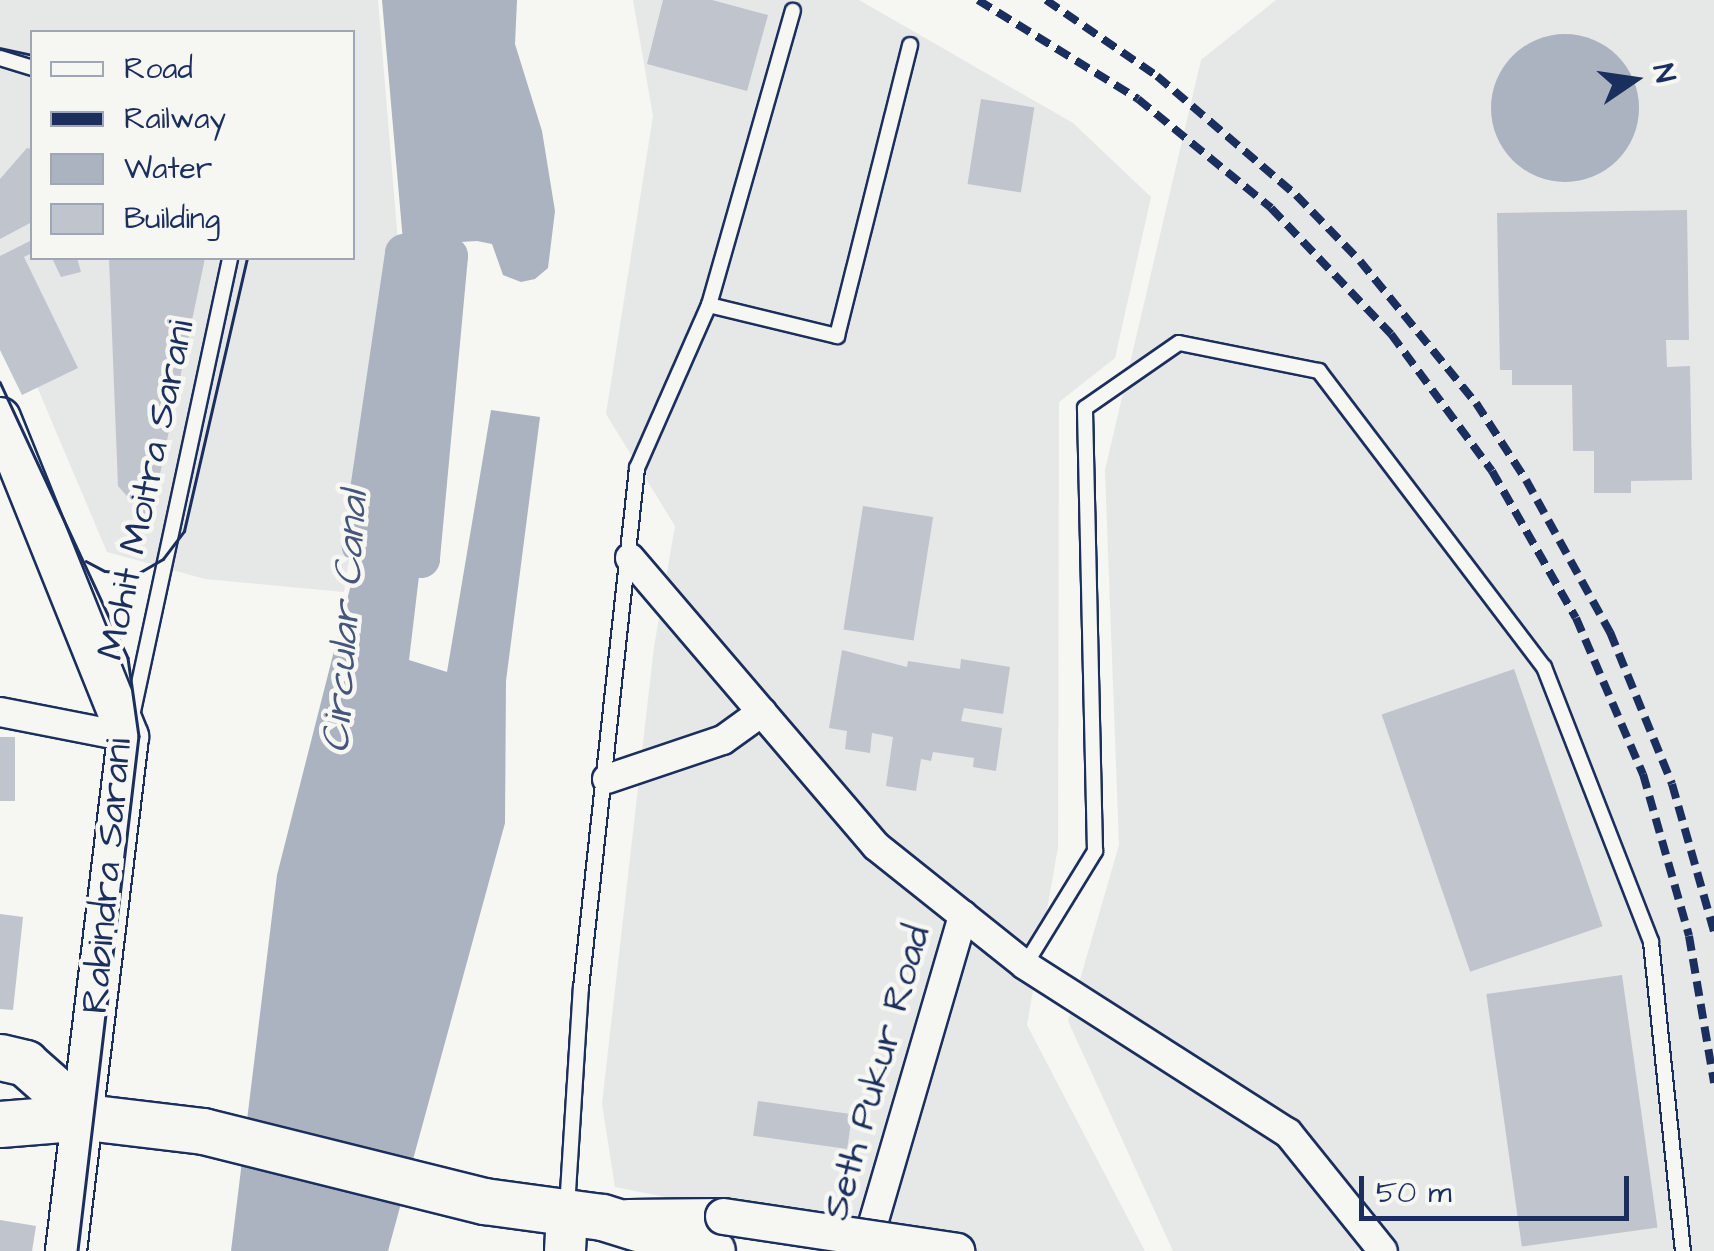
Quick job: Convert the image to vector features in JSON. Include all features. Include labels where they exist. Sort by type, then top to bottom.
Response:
[{"type":"main road","name":"Rabindra Sarani","points":[[0,418],[128,737],[86,1117],[66,1251]]},
{"type":"main road","points":[[0,1056],[25,1062],[86,1117]]},
{"type":"main road","points":[[0,1124],[86,1117],[203,1131],[578,1227],[713,1239]]},
{"type":"street","points":[[630,558],[876,846],[1025,965],[1288,1132],[1383,1251]]},
{"type":"street","points":[[0,712],[128,737]]},
{"type":"street","points":[[606,779],[723,740],[762,712]]},
{"type":"street","name":"Seth Pukur Road","points":[[864,1251],[963,915]]},
{"type":"street","points":[[713,1239],[956,1251]]},
{"type":"lane","points":[[578,1227],[568,1137],[637,468],[709,305],[793,11]]},
{"type":"lane","points":[[709,305],[837,336],[910,45]]},
{"type":"lane","points":[[0,58],[30,67]]},
{"type":"lane","name":"Mohit Moitra Sarani","points":[[128,737],[230,260]]},
{"type":"lane","points":[[1025,965],[1096,850],[1084,408],[1178,343],[1319,372],[1544,667],[1651,942],[1682,1251]]},
{"type":"shaded area","points":[[0,0],[378,0],[398,242],[344,592],[205,579],[107,552],[0,299]]},
{"type":"shaded area","points":[[633,0],[859,0],[1073,123],[1151,197],[1115,358],[1059,402],[1058,847],[1027,1025],[1145,1251],[937,1251],[615,1187],[602,1104],[654,647],[675,526],[606,414],[653,116]]},
{"type":"shaded area","points":[[1276,0],[1714,0],[1714,1251],[1173,1251],[1068,1021],[1119,845],[1105,470],[1201,60]]},
{"type":"water","points":[[382,0],[517,0],[515,44],[542,131],[555,211],[548,268],[535,279],[521,282],[503,275],[492,244],[477,241],[460,242],[449,256],[404,253]]},
{"type":"water","points":[[1565,34],[1593,40],[1617,56],[1633,80],[1639,108],[1633,136],[1617,160],[1593,176],[1565,182],[1537,176],[1513,160],[1497,136],[1491,108],[1497,80],[1513,56],[1537,40]]},
{"type":"water","points":[[491,410],[540,417],[506,681],[505,823],[388,1251],[231,1251],[277,875],[361,545],[393,539],[421,559],[409,660],[447,672]]},
{"type":"building","points":[[663,0],[712,0],[768,15],[747,91],[647,64]]},
{"type":"building","points":[[981,99],[1034,107],[1021,192],[968,184]]},
{"type":"building","points":[[30,149],[30,223],[0,239],[0,179]]},
{"type":"building","points":[[1687,210],[1689,340],[1666,340],[1667,367],[1690,366],[1692,480],[1631,481],[1631,493],[1594,493],[1594,451],[1573,451],[1572,385],[1512,385],[1512,370],[1500,370],[1497,213]]},
{"type":"building","points":[[30,241],[30,254],[24,257],[78,368],[22,395],[0,350],[0,256]]},
{"type":"building","points":[[53,260],[78,260],[81,272],[61,277]]},
{"type":"building","points":[[109,260],[205,260],[150,522],[118,486]]},
{"type":"building","points":[[863,506],[933,517],[914,641],[843,629]]},
{"type":"building","points":[[842,650],[907,667],[908,661],[960,669],[961,659],[1010,667],[1003,714],[964,708],[961,721],[1002,728],[996,771],[973,767],[974,758],[933,752],[931,761],[921,759],[916,791],[886,786],[893,737],[872,733],[870,753],[845,749],[847,731],[829,728]]},
{"type":"building","points":[[1514,669],[1603,926],[1470,972],[1382,715]]},
{"type":"building","points":[[0,737],[15,737],[15,801],[0,801]]},
{"type":"building","points":[[0,914],[23,917],[13,1010],[0,1009]]},
{"type":"building","points":[[1622,975],[1657,1228],[1522,1247],[1486,994]]},
{"type":"building","points":[[758,1101],[852,1114],[847,1149],[753,1136]]},
{"type":"building","points":[[0,1220],[36,1226],[32,1251],[0,1251]]},
{"type":"waterway","name":"Circular Canal","points":[[390,588],[437,206]]},
{"type":"waterway","points":[[404,253],[449,256],[421,559],[393,539],[361,545],[404,253]]},
{"type":"tram line","points":[[0,48],[30,55]]},
{"type":"tram line","points":[[86,561],[105,571],[137,574],[163,559],[184,531],[247,260]]},
{"type":"tram line","points":[[0,382],[128,658],[139,736],[78,1251]]},
{"type":"railway","points":[[978,0],[1138,99],[1271,208],[1391,334],[1492,471],[1576,618],[1643,774],[1689,936],[1714,1083]]},
{"type":"railway","points":[[1046,0],[1157,76],[1296,195],[1360,261],[1476,403],[1526,480],[1610,632],[1672,784],[1714,931]]}]
